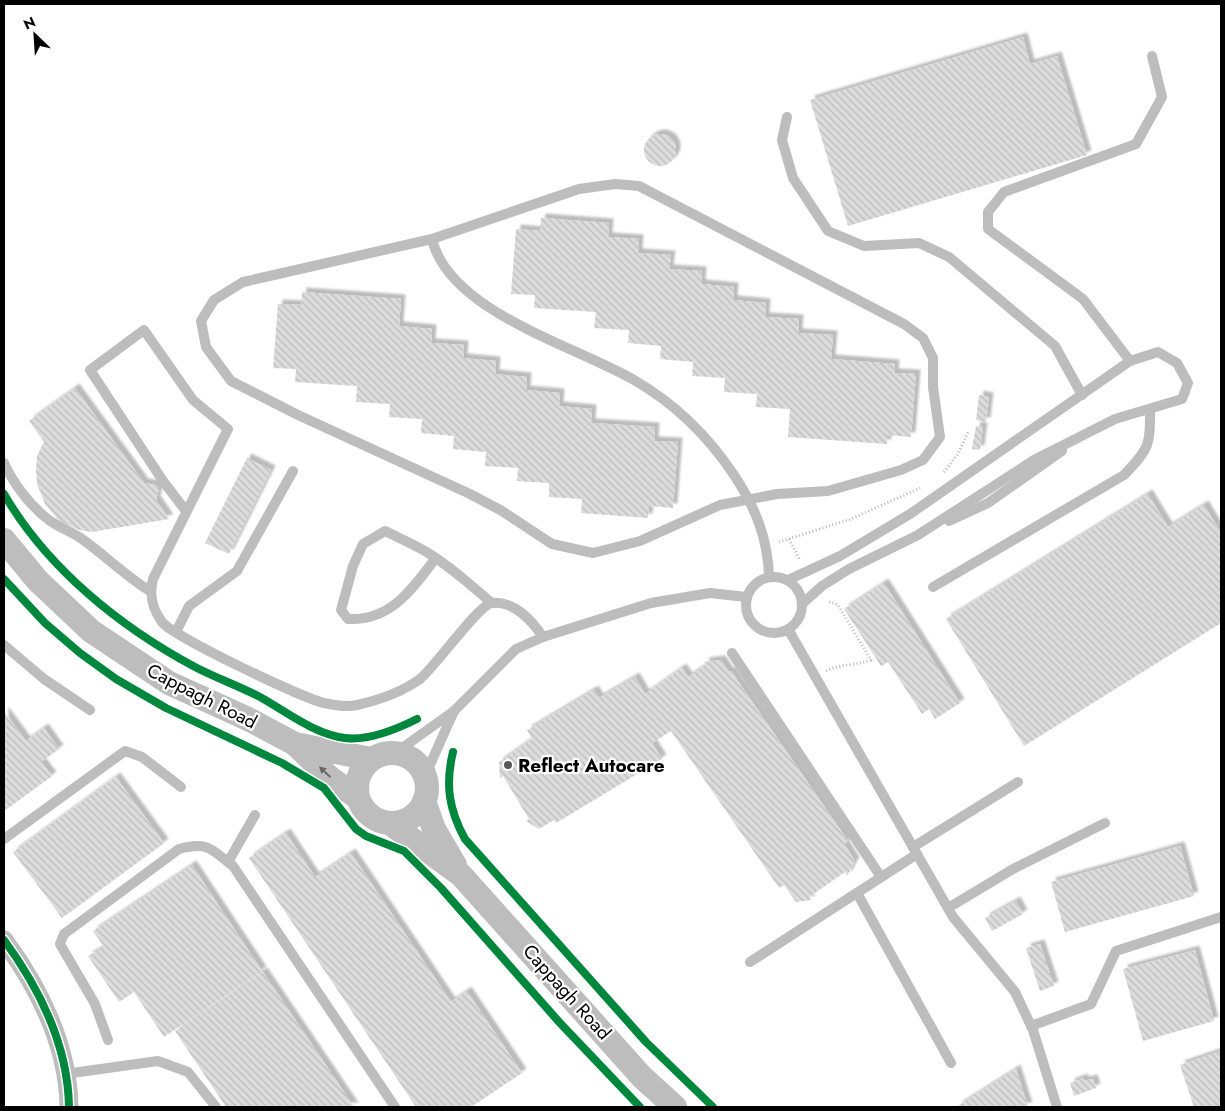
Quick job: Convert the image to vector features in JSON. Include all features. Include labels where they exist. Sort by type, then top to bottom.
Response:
[{"type":"street","name":"Cappagh Road","points":[[4,540],[38,581],[92,631],[170,683],[248,719],[295,744],[329,777],[358,798],[370,816],[391,824],[461,875]]},
{"type":"street","name":"Cappagh Road","points":[[295,744],[371,759],[381,754],[395,753]]},
{"type":"street","points":[[395,753],[410,758],[419,766],[425,776]]},
{"type":"street","points":[[358,798],[356,787],[359,776],[371,759]]},
{"type":"street","name":"Cappagh Road","points":[[425,776],[427,787],[424,801],[434,829],[461,875],[642,1077],[675,1107]]},
{"type":"street","points":[[391,824],[402,822],[412,817],[424,801]]},
{"type":"street","points":[[4,940],[24,968],[43,1003],[60,1044],[69,1107]]},
{"type":"lane","points":[[1130,361],[1083,299],[988,229],[988,212],[1004,192],[1136,144],[1162,98],[1152,56]]},
{"type":"lane","points":[[787,117],[782,140],[793,178],[828,231],[864,246],[919,243],[949,257],[1055,346],[1082,395]]},
{"type":"lane","points":[[615,184],[639,186],[904,324],[922,338],[933,358],[933,386],[940,437],[923,460],[901,470],[828,491],[749,499],[720,505],[640,541],[593,553],[552,544],[502,511],[470,494],[298,416],[231,381],[206,347],[201,321],[214,300],[243,282],[432,239],[579,189],[615,184]]},
{"type":"lane","points":[[432,239],[437,256],[453,276],[486,307],[633,379],[680,411],[725,461],[749,499],[764,533],[769,577]]},
{"type":"lane","points":[[186,511],[163,481],[90,370],[144,330],[193,400],[228,429],[165,554],[150,591],[153,607],[163,623],[187,640],[323,703],[355,706],[391,695],[419,679],[450,647],[480,609],[492,603]]},
{"type":"lane","points":[[788,580],[800,595],[802,604],[800,614],[788,629],[770,632],[753,624],[745,606],[746,597],[755,584],[769,577],[788,580],[840,556],[910,514],[1130,361],[1158,352],[1177,363],[1188,383],[1182,399],[1115,419],[1078,438],[1046,464],[988,503],[850,569],[822,586],[802,604]]},
{"type":"lane","points":[[933,587],[1124,475],[1144,454],[1150,438],[1150,409]]},
{"type":"lane","points":[[4,463],[8,473],[36,510],[50,521],[79,537],[116,568],[150,591]]},
{"type":"lane","points":[[176,632],[189,606],[236,571],[293,472]]},
{"type":"lane","points":[[435,559],[408,594],[390,608],[366,620],[348,619],[341,610],[353,566],[363,544],[385,531],[425,551],[492,603],[511,606],[532,622],[543,637]]},
{"type":"lane","points":[[395,753],[454,711],[516,649],[543,637],[651,603],[710,593],[746,597]]},
{"type":"lane","points":[[788,629],[953,918],[1015,992],[1031,1026],[1057,1107]]},
{"type":"lane","points":[[4,646],[44,679],[90,710]]},
{"type":"lane","points":[[732,653],[881,878]]},
{"type":"lane","points":[[425,776],[454,711]]},
{"type":"lane","points":[[4,839],[126,751],[142,757],[182,787]]},
{"type":"lane","points":[[750,962],[881,878],[915,851],[1018,782]]},
{"type":"lane","points":[[228,862],[255,815]]},
{"type":"lane","points":[[948,908],[1013,869],[1105,823]]},
{"type":"lane","points":[[108,1040],[95,1004],[60,944],[64,934],[179,849],[198,844],[207,846],[233,866],[396,1107]]},
{"type":"lane","points":[[857,893],[951,1063]]},
{"type":"lane","points":[[1031,1026],[1091,1004],[1116,951],[1221,916]]},
{"type":"lane","points":[[65,1074],[158,1061],[188,1072],[216,1107]]},
{"type":"path","points":[[937,477],[958,454],[968,432]]},
{"type":"path","points":[[766,546],[851,519],[924,486]]},
{"type":"path","points":[[816,677],[839,665],[861,664],[871,660]]},
{"type":"building","points":[[1023,37],[1030,64],[1057,56],[1087,155],[848,226],[810,100]]},
{"type":"building","points":[[660,134],[666,135],[671,139],[675,144],[675,156],[671,161],[666,165],[660,166],[654,165],[649,161],[645,156],[644,150],[645,144],[649,139],[654,135]]},
{"type":"building","points":[[541,218],[609,223],[608,237],[639,239],[638,253],[671,255],[669,269],[702,271],[701,284],[734,287],[733,300],[766,303],[765,317],[799,319],[798,333],[833,335],[831,359],[895,364],[894,373],[916,374],[911,437],[887,435],[887,444],[788,437],[790,409],[756,407],[757,394],[724,392],[725,378],[692,376],[693,362],[660,359],[661,346],[628,343],[629,330],[594,328],[596,312],[534,308],[535,295],[511,294],[516,229],[540,231]]},
{"type":"building","points":[[302,292],[401,299],[399,326],[432,329],[431,343],[464,345],[463,358],[496,361],[495,374],[527,377],[526,390],[560,393],[559,406],[592,409],[591,423],[655,427],[654,441],[678,442],[673,508],[649,506],[648,518],[581,513],[582,499],[549,497],[549,483],[517,481],[518,468],[485,466],[486,452],[453,449],[454,436],[421,433],[422,419],[389,417],[390,404],[356,402],[357,386],[295,382],[296,369],[273,368],[278,304],[301,305]]},
{"type":"building","points":[[75,388],[144,483],[156,485],[159,488],[156,500],[169,519],[92,532],[79,530],[59,521],[45,504],[37,484],[36,470],[37,456],[44,442],[29,421]]},
{"type":"building","points":[[979,395],[989,397],[986,422],[976,420]]},
{"type":"building","points":[[976,426],[983,427],[980,450],[972,449]]},
{"type":"building","points":[[247,458],[271,470],[229,554],[205,543]]},
{"type":"building","points":[[1148,494],[1168,527],[1204,505],[1221,533],[1221,623],[1024,746],[946,619]]},
{"type":"building","points":[[884,583],[960,703],[935,719],[929,709],[922,714],[888,662],[881,666],[844,609]]},
{"type":"building","points":[[721,660],[729,672],[731,671],[848,841],[844,844],[855,861],[847,876],[845,872],[809,897],[811,900],[796,902],[784,885],[779,888],[671,731],[652,743],[662,759],[556,823],[554,820],[539,829],[526,821],[529,819],[503,776],[500,778],[499,762],[532,739],[527,730],[594,690],[599,698],[635,677],[645,694],[682,668],[688,677],[706,665],[704,662]]},
{"type":"building","points":[[4,711],[26,741],[44,728],[59,749],[41,762],[52,776],[4,811]]},
{"type":"building","points":[[116,777],[164,843],[62,918],[13,852]]},
{"type":"building","points":[[286,833],[315,877],[351,853],[451,1002],[467,991],[522,1073],[471,1107],[416,1107],[249,858]]},
{"type":"building","points":[[1180,846],[1194,896],[1065,932],[1051,882]]},
{"type":"building","points":[[192,865],[262,971],[164,1037],[134,992],[119,1002],[88,956],[104,947],[93,931]]},
{"type":"building","points":[[1016,901],[1023,914],[992,931],[985,918]]},
{"type":"building","points":[[1040,944],[1054,986],[1040,991],[1026,948]]},
{"type":"building","points":[[1195,950],[1214,1021],[1143,1041],[1123,969]]},
{"type":"building","points":[[263,972],[354,1107],[226,1107],[175,1031]]},
{"type":"building","points":[[1221,1051],[1221,1107],[1194,1107],[1180,1065]]},
{"type":"building","points":[[1016,1069],[1028,1107],[956,1107]]},
{"type":"building","points":[[1083,1078],[1084,1081],[1093,1079],[1096,1088],[1074,1096],[1070,1083]]},
{"type":"cycle path","points":[[4,494],[21,521],[41,547],[88,593],[140,634],[195,667],[260,697],[301,722],[334,736],[345,738],[373,736],[417,719]]},
{"type":"cycle path","points":[[4,579],[45,623],[80,653],[116,679],[166,708],[282,763],[324,788],[356,829],[366,836],[404,851],[441,888],[560,1023],[640,1107]]},
{"type":"cycle path","points":[[453,752],[449,775],[450,797],[455,818],[465,839],[646,1042],[713,1107]]},
{"type":"cycle path","points":[[4,940],[29,978],[50,1019],[63,1062],[69,1107]]},
{"type":"place","name":"Reflect Autocare","points":[[508,765]]}]
